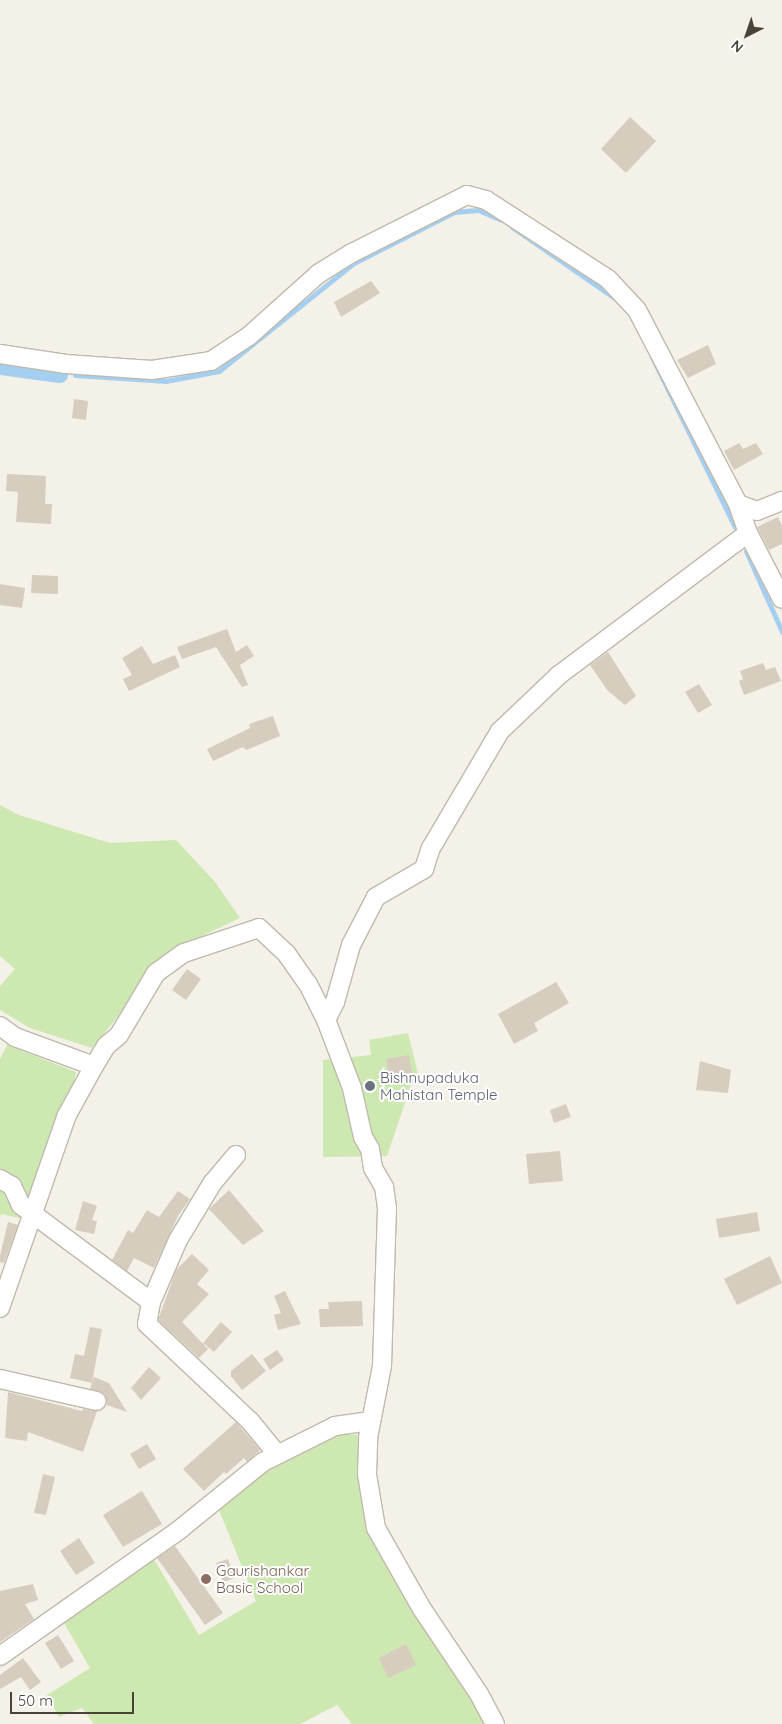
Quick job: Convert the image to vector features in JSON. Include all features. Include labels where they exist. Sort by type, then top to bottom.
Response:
[{"type":"street","points":[[0,354],[66,364],[152,370],[211,361],[248,336],[318,274],[350,254],[466,195],[486,200],[532,227],[608,279],[637,310],[738,504],[748,532],[782,599]]},
{"type":"street","points":[[738,504],[757,511],[782,501]]},
{"type":"street","points":[[326,1020],[335,1002],[351,944],[376,897],[424,869],[431,848],[500,731],[558,675],[748,532]]},
{"type":"street","points":[[0,1308],[67,1115],[106,1046],[119,1035],[156,973],[184,953],[259,928],[286,953],[312,992],[326,1020],[352,1088],[363,1137],[370,1149],[373,1168],[384,1187],[387,1208],[382,1366],[371,1422],[367,1474],[376,1528],[495,1724]]},
{"type":"street","points":[[0,1026],[15,1036],[94,1066]]},
{"type":"street","points":[[236,1155],[213,1182],[188,1221],[150,1302],[147,1324],[250,1421],[277,1454]]},
{"type":"street","points":[[0,1179],[12,1186],[21,1205],[150,1302]]},
{"type":"street","points":[[0,1379],[97,1402]]},
{"type":"street","points":[[0,1656],[179,1530],[277,1454],[335,1426],[371,1422]]},
{"type":"green space","points":[[0,805],[19,815],[110,843],[176,840],[215,882],[240,918],[174,949],[141,980],[116,1019],[92,1048],[30,1028],[0,1010],[0,986],[15,969],[0,956]]},
{"type":"green space","points":[[408,1033],[419,1078],[411,1085],[387,1156],[323,1157],[323,1060],[371,1055],[369,1040]]},
{"type":"green space","points":[[7,1045],[76,1072],[67,1122],[33,1221],[1,1214],[0,1218],[0,1059]]},
{"type":"green space","points":[[341,1434],[359,1435],[361,1498],[368,1530],[487,1724],[352,1724],[337,1705],[300,1724],[94,1724],[82,1708],[59,1717],[47,1695],[90,1668],[63,1621],[152,1556],[199,1635],[256,1601],[219,1510],[275,1465]]},
{"type":"building","points":[[630,117],[656,141],[626,173],[601,149]]},
{"type":"building","points":[[371,281],[380,293],[341,317],[334,302]]},
{"type":"building","points":[[708,345],[716,364],[688,378],[677,360]]},
{"type":"building","points":[[74,399],[88,401],[86,420],[72,418]]},
{"type":"building","points":[[739,443],[743,449],[756,443],[763,454],[734,470],[724,451]]},
{"type":"building","points":[[7,474],[46,476],[45,504],[52,504],[51,524],[16,522],[18,492],[6,491]]},
{"type":"building","points":[[778,517],[782,526],[782,544],[769,550],[757,527]]},
{"type":"building","points":[[32,575],[58,576],[58,594],[31,593]]},
{"type":"building","points":[[0,584],[25,588],[22,608],[0,605]]},
{"type":"building","points":[[227,629],[236,652],[247,645],[254,656],[240,665],[248,685],[242,687],[216,647],[182,659],[177,647]]},
{"type":"building","points":[[142,646],[153,664],[175,655],[180,667],[129,691],[123,679],[132,675],[122,658]]},
{"type":"building","points":[[608,652],[636,696],[625,705],[608,691],[590,665]]},
{"type":"building","points":[[763,663],[766,670],[775,667],[781,681],[744,695],[739,681],[743,679],[740,671]]},
{"type":"building","points":[[699,684],[712,705],[698,713],[685,692]]},
{"type":"building","points":[[273,716],[280,736],[246,750],[243,747],[213,761],[207,749],[250,728],[249,724]]},
{"type":"building","points":[[187,969],[201,979],[186,1000],[172,990]]},
{"type":"building","points":[[556,982],[569,1003],[534,1023],[538,1031],[514,1044],[498,1014]]},
{"type":"building","points":[[409,1055],[413,1079],[390,1083],[386,1059]]},
{"type":"building","points":[[700,1061],[731,1070],[728,1093],[696,1090]]},
{"type":"building","points":[[566,1104],[571,1117],[554,1123],[550,1110]]},
{"type":"building","points":[[560,1151],[563,1181],[529,1184],[526,1154]]},
{"type":"building","points":[[229,1190],[264,1231],[243,1245],[209,1209]]},
{"type":"building","points":[[178,1191],[190,1199],[178,1216],[154,1268],[134,1258],[127,1271],[112,1260],[128,1230],[133,1233],[147,1210],[159,1217]]},
{"type":"building","points":[[83,1201],[97,1206],[92,1220],[97,1221],[94,1234],[75,1230]]},
{"type":"building","points":[[757,1212],[760,1231],[719,1238],[716,1219]]},
{"type":"building","points":[[8,1222],[18,1225],[4,1263],[0,1262],[0,1256]]},
{"type":"building","points":[[192,1254],[209,1270],[197,1284],[209,1294],[182,1322],[208,1349],[199,1358],[158,1320],[176,1270]]},
{"type":"building","points":[[770,1256],[782,1283],[737,1305],[724,1279]]},
{"type":"building","points":[[285,1291],[301,1324],[278,1330],[274,1315],[281,1313],[274,1296]]},
{"type":"building","points":[[362,1301],[363,1326],[320,1327],[319,1309],[329,1309],[328,1302]]},
{"type":"building","points":[[221,1322],[232,1332],[214,1352],[203,1343]]},
{"type":"building","points":[[90,1327],[102,1329],[92,1382],[94,1377],[109,1383],[127,1412],[107,1405],[105,1394],[90,1389],[92,1383],[70,1378],[75,1354],[84,1356]]},
{"type":"building","points":[[277,1350],[284,1360],[270,1370],[263,1359]]},
{"type":"building","points":[[252,1354],[266,1371],[242,1390],[231,1376],[231,1371]]},
{"type":"building","points":[[149,1367],[161,1378],[141,1400],[131,1388]]},
{"type":"building","points":[[8,1392],[82,1411],[83,1409],[97,1411],[83,1452],[28,1432],[27,1441],[5,1438]]},
{"type":"building","points":[[236,1422],[260,1450],[247,1462],[244,1458],[226,1474],[224,1472],[204,1491],[183,1469]]},
{"type":"building","points":[[147,1444],[156,1459],[139,1469],[130,1454]]},
{"type":"building","points":[[43,1474],[55,1477],[46,1515],[34,1513]]},
{"type":"building","points":[[142,1491],[162,1524],[123,1547],[103,1515]]},
{"type":"building","points":[[79,1538],[95,1563],[76,1575],[60,1551]]},
{"type":"building","points":[[175,1546],[223,1613],[205,1625],[157,1558]]},
{"type":"building","points":[[228,1559],[235,1578],[223,1582],[216,1563]]},
{"type":"building","points":[[33,1584],[38,1600],[25,1604],[34,1619],[0,1642],[0,1591]]},
{"type":"building","points":[[58,1635],[74,1661],[61,1669],[45,1643]]},
{"type":"building","points":[[406,1644],[416,1665],[388,1678],[379,1658]]},
{"type":"building","points":[[23,1658],[41,1682],[30,1690],[21,1677],[0,1689],[0,1675]]},
{"type":"waterway","points":[[75,375],[166,381],[219,371],[354,263],[454,212],[478,210],[501,220]]},
{"type":"waterway","points":[[512,227],[616,299]]},
{"type":"waterway","points":[[652,357],[735,527]]},
{"type":"waterway","points":[[0,366],[59,374]]},
{"type":"waterway","points":[[746,551],[782,632]]},
{"type":"place","name":"Bishnupaduka Mahistan Temple","points":[[370,1086]]},
{"type":"place","name":"Gaurishankar Basic School","points":[[206,1579]]}]
